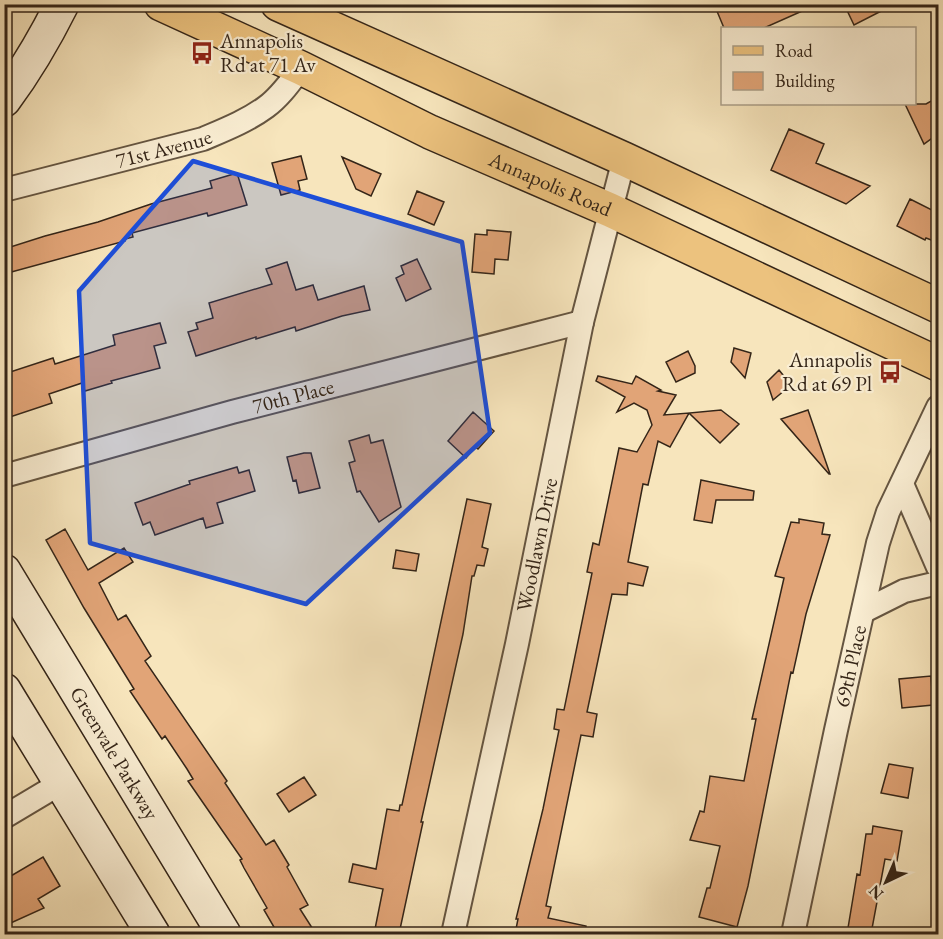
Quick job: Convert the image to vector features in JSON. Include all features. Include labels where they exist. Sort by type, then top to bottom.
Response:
[{"type":"main road","name":"Annapolis Road","points":[[161,4],[301,68],[430,132],[610,210],[939,364]]},
{"type":"main road","points":[[278,4],[624,159],[939,306]]},
{"type":"street","points":[[4,100],[45,39],[62,4]]},
{"type":"street","name":"71st Avenue","points":[[4,190],[202,139],[234,126],[267,106],[285,89],[301,68]]},
{"type":"street","name":"Woodlawn Drive","points":[[453,934],[514,656],[582,322],[624,159]]},
{"type":"street","name":"70th Place","points":[[4,476],[232,412],[582,322]]},
{"type":"street","name":"69th Place","points":[[793,934],[878,543],[888,512],[939,407]]},
{"type":"street","points":[[902,484],[939,567]]},
{"type":"street","name":"Greenvale Parkway","points":[[4,571],[224,934]]},
{"type":"street","points":[[864,611],[904,591],[939,583]]},
{"type":"street","points":[[4,690],[153,934]]},
{"type":"street","points":[[4,817],[61,783]]},
{"type":"highlighted area","points":[[193,161],[462,242],[490,433],[306,604],[90,543],[79,291]]},
{"type":"building","points":[[714,4],[818,4],[766,27],[724,27]]},
{"type":"building","points":[[844,4],[895,4],[854,25]]},
{"type":"building","points":[[933,100],[939,112],[939,133],[924,144],[905,105],[926,104]]},
{"type":"building","points":[[789,129],[824,144],[816,163],[870,186],[846,204],[771,170]]},
{"type":"building","points":[[301,156],[307,179],[298,181],[300,190],[281,195],[272,163]]},
{"type":"building","points":[[342,157],[381,174],[371,196],[356,189]]},
{"type":"building","points":[[237,173],[247,205],[132,233],[133,237],[125,241],[4,274],[4,249],[151,204],[212,188],[210,181]]},
{"type":"building","points":[[417,191],[444,202],[434,225],[408,214]]},
{"type":"building","points":[[910,199],[939,216],[939,243],[926,238],[925,240],[897,226]]},
{"type":"building","points":[[487,230],[511,232],[508,260],[495,259],[494,274],[472,272],[475,234],[487,235]]},
{"type":"building","points":[[417,259],[431,289],[406,301],[396,278],[404,274],[401,266]]},
{"type":"building","points":[[287,262],[296,290],[313,285],[318,300],[364,286],[370,310],[342,316],[296,331],[295,327],[256,339],[256,337],[196,356],[188,332],[198,329],[196,323],[213,318],[209,303],[272,284],[266,269]]},
{"type":"building","points":[[160,323],[166,343],[154,346],[160,368],[111,381],[112,383],[85,391],[82,383],[49,394],[52,403],[4,419],[4,374],[53,358],[55,364],[115,345],[113,335]]},
{"type":"building","points":[[734,348],[751,353],[745,378],[731,362]]},
{"type":"building","points":[[688,351],[695,366],[695,373],[676,382],[666,362]]},
{"type":"building","points":[[779,370],[791,385],[773,400],[767,382]]},
{"type":"building","points":[[598,376],[632,384],[636,376],[661,390],[658,391],[676,395],[664,415],[689,413],[670,447],[658,441],[648,485],[643,484],[628,562],[648,567],[643,586],[628,583],[627,595],[612,594],[587,712],[597,714],[593,737],[581,735],[546,906],[551,907],[548,918],[586,926],[585,934],[515,934],[518,919],[516,919],[543,809],[559,730],[554,729],[557,709],[564,710],[592,573],[587,572],[593,543],[599,545],[619,448],[637,452],[652,425],[647,410],[634,403],[617,412],[625,397],[596,381]]},
{"type":"building","points":[[721,410],[739,424],[720,443],[689,413]]},
{"type":"building","points":[[808,410],[830,474],[781,419]]},
{"type":"building","points":[[473,412],[494,431],[478,449],[475,447],[466,458],[448,441]]},
{"type":"building","points":[[369,435],[371,443],[383,440],[401,507],[379,522],[360,491],[357,492],[349,463],[355,461],[349,441]]},
{"type":"building","points":[[311,453],[320,488],[299,493],[296,480],[293,481],[287,457]]},
{"type":"building","points":[[237,467],[239,473],[249,470],[255,491],[217,503],[223,523],[206,528],[203,518],[155,535],[150,522],[143,525],[135,503],[190,484],[189,481]]},
{"type":"building","points":[[701,480],[754,491],[753,500],[716,500],[712,523],[694,520]]},
{"type":"building","points":[[467,499],[491,504],[482,547],[488,549],[484,566],[477,565],[474,576],[472,576],[463,634],[421,822],[423,822],[399,934],[374,934],[383,889],[349,882],[353,864],[376,869],[387,809],[399,811],[402,805]]},
{"type":"building","points":[[799,519],[824,523],[822,534],[830,535],[806,614],[793,673],[791,672],[748,886],[737,927],[699,917],[707,888],[710,888],[720,846],[690,840],[700,811],[704,812],[710,776],[744,781],[756,719],[752,719],[784,578],[775,576],[791,522],[799,523]]},
{"type":"building","points":[[65,529],[88,570],[124,548],[133,562],[99,583],[118,620],[126,615],[151,656],[145,661],[227,781],[225,783],[266,845],[274,840],[308,905],[300,909],[316,934],[278,934],[264,910],[267,908],[240,860],[242,859],[188,781],[193,779],[165,736],[162,739],[130,691],[134,689],[84,608],[46,540]]},
{"type":"building","points":[[396,550],[419,554],[416,571],[393,568]]},
{"type":"building","points":[[931,676],[933,705],[902,708],[899,679]]},
{"type":"building","points":[[889,764],[913,768],[908,798],[881,793]]},
{"type":"building","points":[[304,777],[316,795],[289,812],[277,794]]},
{"type":"building","points":[[873,826],[902,831],[897,861],[885,859],[871,934],[847,934],[866,834],[872,834]]},
{"type":"building","points":[[43,857],[60,886],[38,899],[44,908],[4,926],[4,880]]},
{"type":"place","name":"Annapolis Rd at 71 Av","points":[[202,53]]},
{"type":"place","name":"Annapolis Rd at 69 Pl","points":[[890,372]]}]
